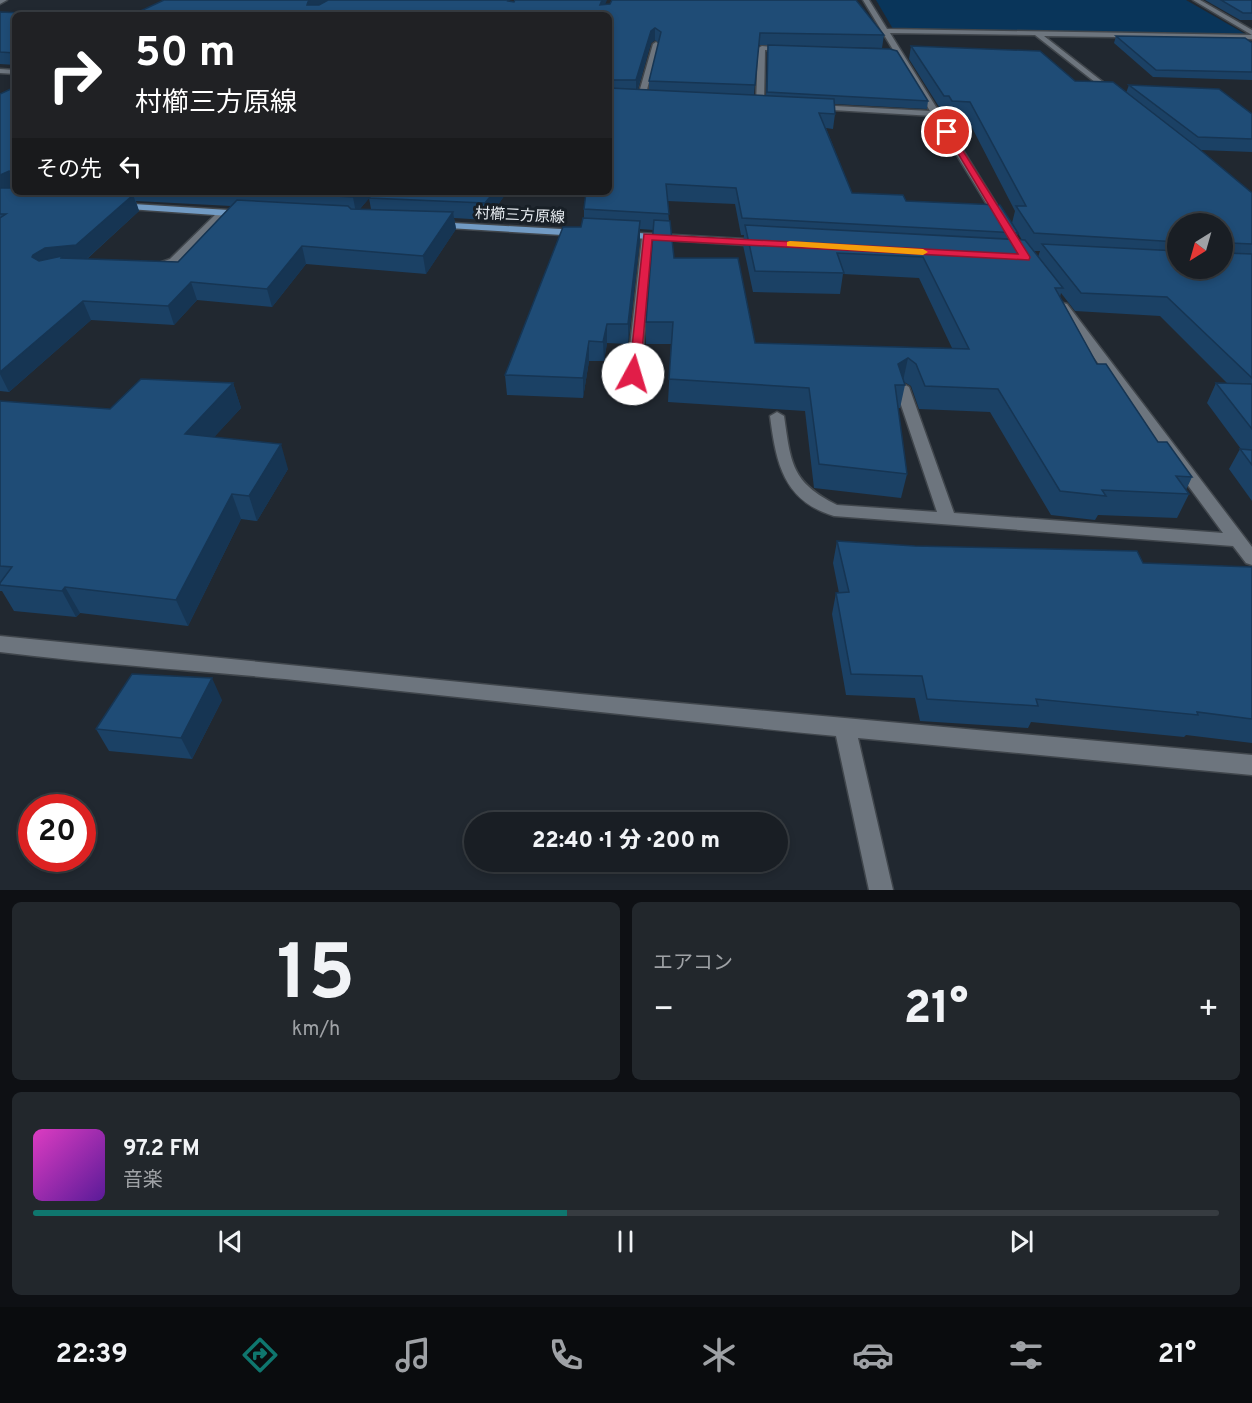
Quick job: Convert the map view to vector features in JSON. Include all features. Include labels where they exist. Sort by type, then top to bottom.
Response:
[{"type":"main road","points":[[108,206],[258,214]]},
{"type":"main road","name":"村櫛三方原線","points":[[427,224],[589,233]]},
{"type":"main road","points":[[612,235],[777,244]]},
{"type":"street","points":[[866,0],[885,31],[894,52],[1007,229]]},
{"type":"street","points":[[1196,0],[1252,35]]},
{"type":"street","points":[[885,31],[1252,35]]},
{"type":"street","points":[[1036,33],[1126,105]]},
{"type":"street","points":[[641,99],[656,44]]},
{"type":"street","points":[[760,105],[762,48],[796,49]]},
{"type":"street","points":[[612,98],[653,100]]},
{"type":"street","points":[[748,104],[784,106]]},
{"type":"street","points":[[807,107],[935,114]]},
{"type":"street","points":[[138,271],[158,269],[174,261],[224,212]]},
{"type":"street","points":[[633,374],[647,237]]},
{"type":"street","points":[[1053,295],[1252,559]]},
{"type":"street","points":[[902,387],[948,519]]},
{"type":"street","points":[[777,416],[784,467],[810,500],[834,510],[1238,540]]},
{"type":"street","points":[[0,644],[72,653],[284,670],[580,703],[1252,765]]},
{"type":"street","points":[[845,727],[881,890]]},
{"type":"shaded area","points":[[876,0],[1186,0],[1247,35],[893,29]]},
{"type":"building","points":[[164,0],[310,0],[307,5],[319,5],[328,0],[509,0],[514,2],[515,0],[602,0],[600,5],[610,4],[612,0],[856,0],[884,35],[760,33],[755,85],[649,81],[661,32],[655,28],[651,31],[636,80],[612,80],[612,12],[138,12]]},
{"type":"building","points":[[1221,0],[1252,0],[1252,13],[1243,13]]},
{"type":"building","points":[[0,12],[12,13],[12,53],[0,52]]},
{"type":"building","points":[[1116,36],[1245,38],[1252,43],[1252,72],[1156,70]]},
{"type":"building","points":[[768,45],[897,51],[928,101],[767,92]]},
{"type":"building","points":[[911,46],[1040,51],[1075,81],[1113,82],[1252,193],[1252,244],[1233,243],[1233,213],[1167,213],[1167,241],[1034,233],[1016,206],[1026,206],[970,102],[952,101],[949,96],[944,96]]},
{"type":"building","points":[[1129,85],[1219,89],[1252,114],[1252,139],[1198,137]]},
{"type":"building","points":[[12,88],[12,172],[9,171],[0,175],[0,94]]},
{"type":"building","points":[[612,88],[834,99],[835,114],[819,113],[852,193],[903,195],[906,201],[1000,205],[1018,233],[742,218],[736,188],[666,184],[669,214],[584,209],[586,195],[612,195]]},
{"type":"building","points":[[0,188],[12,188],[12,195],[133,195],[76,245],[45,248],[32,257],[39,261],[62,256],[61,258],[178,262],[237,200],[348,206],[351,209],[453,212],[423,256],[302,246],[267,289],[191,282],[168,306],[83,301],[0,372],[0,218],[6,214],[0,214]]},
{"type":"building","points":[[317,195],[355,195],[353,197]]},
{"type":"building","points":[[372,195],[492,195],[485,203],[369,198]]},
{"type":"building","points":[[583,218],[640,221],[628,324],[607,324],[603,342],[589,341],[583,378],[505,375],[563,227],[581,227]]},
{"type":"building","points":[[654,220],[670,221],[674,258],[738,258],[755,343],[969,349],[923,257],[837,253],[844,273],[755,271],[745,225],[1025,240],[1063,288],[1055,288],[1097,364],[1106,364],[1158,442],[1167,442],[1192,477],[1176,476],[1189,494],[1102,490],[1106,496],[1060,491],[998,389],[925,386],[916,364],[908,358],[898,364],[905,385],[895,385],[907,474],[819,464],[809,388],[669,379],[673,322],[646,322]]},
{"type":"building","points":[[1042,244],[1167,250],[1167,279],[1233,279],[1233,253],[1252,254],[1252,378],[1167,297],[1081,293]]},
{"type":"building","points":[[141,379],[233,383],[185,434],[281,444],[249,496],[232,494],[176,600],[65,587],[62,591],[0,585],[12,567],[0,566],[0,401],[110,409]]},
{"type":"building","points":[[1216,383],[1252,384],[1252,429]]},
{"type":"building","points":[[1240,449],[1252,450],[1252,465]]},
{"type":"building","points":[[837,541],[915,546],[1137,551],[1143,563],[1252,567],[1252,719],[1197,712],[1198,715],[1036,699],[1038,706],[927,699],[922,676],[851,674],[836,593],[849,592]]},
{"type":"building","points":[[132,674],[212,678],[181,738],[96,729]]},
{"type":"slow traffic","points":[[790,244],[923,252]]},
{"type":"route","points":[[633,374],[647,237],[1025,257],[947,132]]}]
